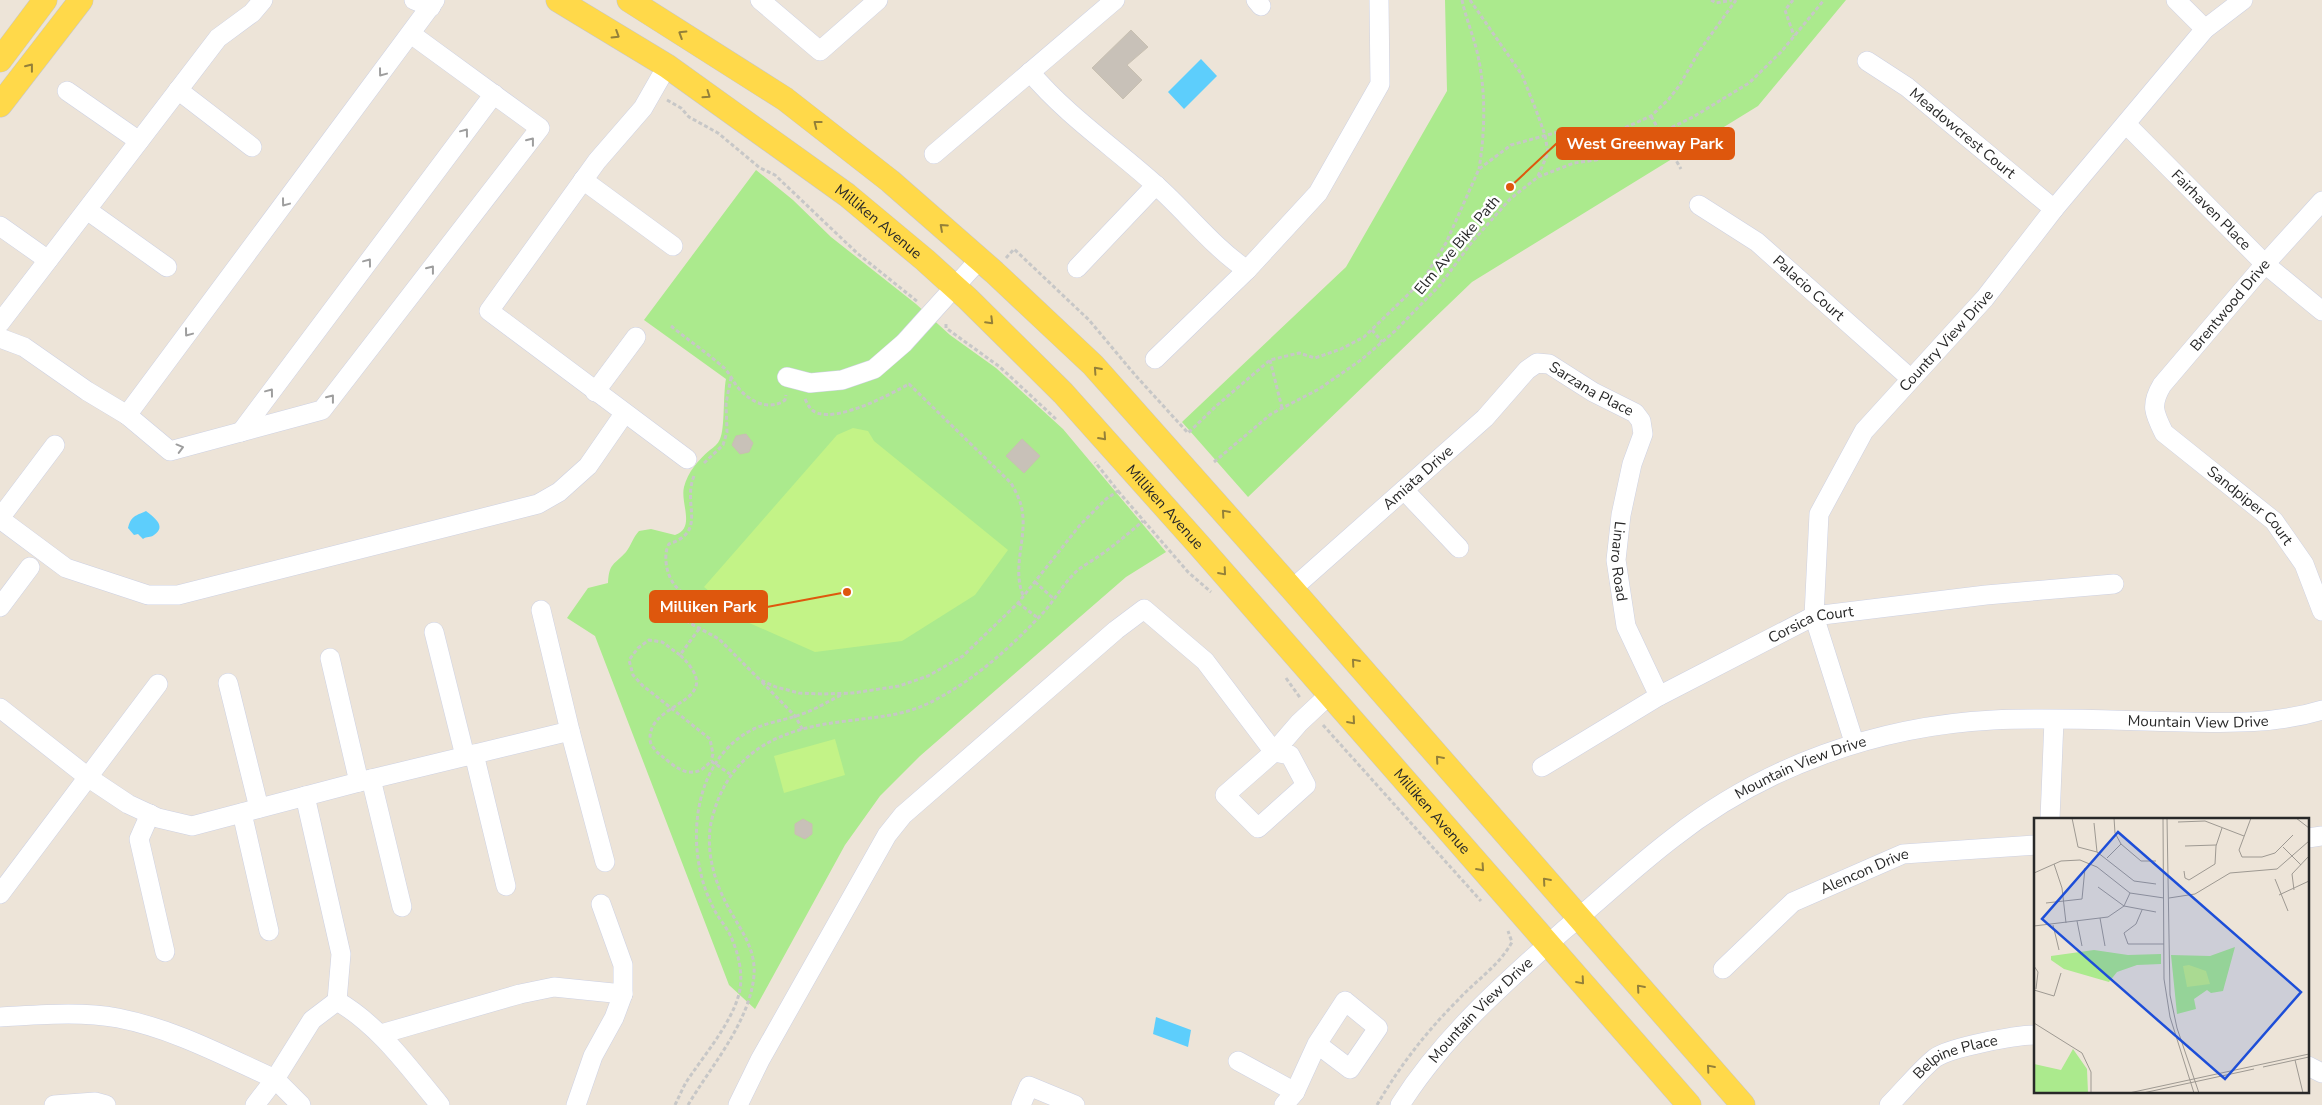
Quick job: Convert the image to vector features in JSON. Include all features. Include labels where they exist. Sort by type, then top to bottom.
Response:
[{"type":"main road","points":[[0,60],[45,0]]},
{"type":"main road","points":[[0,105],[81,0]]},
{"type":"main road","name":"Milliken Avenue","points":[[558,0],[667,66],[847,195],[955,287],[1063,393],[1198,544],[1689,1105]]},
{"type":"main road","points":[[629,0],[785,99],[890,181],[1093,365],[1292,589],[1742,1105]]},
{"type":"street","points":[[0,323],[218,38],[252,13],[263,0]]},
{"type":"street","points":[[760,0],[820,50],[878,0]]},
{"type":"street","points":[[1155,360],[1247,270],[1318,193],[1380,84],[1379,0]]},
{"type":"street","points":[[2176,0],[2205,29]]},
{"type":"street","name":"Country View Drive","points":[[1854,742],[1814,616],[1819,514],[1864,432],[1910,378],[1985,298],[2054,210],[2205,29],[2243,0]]},
{"type":"street","points":[[126,415],[411,34],[427,2]]},
{"type":"street","points":[[934,154],[1030,72],[1104,3]]},
{"type":"street","points":[[0,338],[24,347],[87,391],[126,415],[170,451],[322,410],[540,128],[411,34]]},
{"type":"street","name":"Meadowcrest Court","points":[[1867,61],[1907,87],[2054,210]]},
{"type":"street","points":[[667,66],[643,108],[583,180],[489,311],[624,414],[687,459]]},
{"type":"street","points":[[1030,72],[1049,95],[1156,185],[1229,258],[1247,270]]},
{"type":"street","points":[[178,90],[252,146]]},
{"type":"street","points":[[67,91],[139,141]]},
{"type":"street","points":[[241,432],[494,94]]},
{"type":"street","name":"Fairhaven Place","points":[[2126,124],[2265,264],[2322,311]]},
{"type":"street","points":[[583,180],[673,246]]},
{"type":"street","points":[[1078,268],[1156,185]]},
{"type":"street","name":"Brentwood Drive","points":[[2156,417],[2154,398],[2162,385],[2265,264],[2322,201]]},
{"type":"street","name":"Palacio Court","points":[[1699,205],[1757,242],[1910,378]]},
{"type":"street","points":[[86,210],[167,267]]},
{"type":"street","points":[[0,226],[48,260]]},
{"type":"street","points":[[787,382],[834,381],[874,369],[904,343],[979,260]]},
{"type":"street","points":[[595,392],[636,337]]},
{"type":"street","name":"Amiata Drive","points":[[1292,589],[1485,418],[1526,370],[1537,363]]},
{"type":"street","name":"Sarzana Place","points":[[1537,363],[1549,364],[1592,392],[1635,413],[1641,421]]},
{"type":"street","points":[[55,445],[0,519],[66,568],[148,595],[178,595],[538,504],[559,492],[588,466],[624,414]]},
{"type":"street","name":"Sandpiper Court","points":[[2156,417],[2164,433],[2274,521],[2304,564],[2322,611]]},
{"type":"street","name":"Linaro Road","points":[[1641,421],[1643,434],[1632,464],[1620,515],[1616,560],[1626,626],[1659,696]]},
{"type":"street","points":[[1404,490],[1459,548]]},
{"type":"street","points":[[0,607],[30,567]]},
{"type":"street","name":"Corsica Court","points":[[1542,767],[1659,696],[1814,616],[1986,595],[2114,584]]},
{"type":"street","points":[[738,1105],[760,1060],[882,844],[903,815],[1116,630],[1144,609],[1205,661],[1274,752],[1329,695]]},
{"type":"street","points":[[541,610],[570,731],[605,862]]},
{"type":"street","points":[[434,632],[506,886]]},
{"type":"street","points":[[330,658],[402,908]]},
{"type":"street","points":[[228,683],[251,811],[269,930]]},
{"type":"street","points":[[0,894],[158,684]]},
{"type":"street","points":[[0,708],[89,778],[128,804],[150,814],[192,826],[305,796],[570,731]]},
{"type":"street","name":"Mountain View Drive","points":[[1400,1105],[1414,1082],[1462,1024],[1578,918],[1674,837],[1735,797],[1785,770],[1854,742],[1923,727],[1993,720],[2250,723],[2306,715],[2322,710]]},
{"type":"street","points":[[2050,818],[2054,720]]},
{"type":"street","points":[[255,1105],[275,1079],[312,1020],[337,1001],[341,954],[305,796]]},
{"type":"street","points":[[150,814],[139,838],[165,952]]},
{"type":"street","name":"Alencon Drive","points":[[1723,969],[1793,902],[1903,854],[2034,845]]},
{"type":"street","points":[[576,1105],[592,1056],[614,1018],[623,994],[623,966],[601,904]]},
{"type":"street","points":[[381,1034],[520,994],[554,987],[623,994]]},
{"type":"street","points":[[337,1001],[353,1010],[381,1034],[440,1105]]},
{"type":"street","points":[[0,1017],[61,1014],[117,1018],[175,1033],[275,1079],[301,1105]]},
{"type":"street","name":"Belpine Place","points":[[1889,1105],[1936,1057],[1978,1044],[2022,1035],[2034,1035]]},
{"type":"street","points":[[1238,1061],[1290,1098],[1317,1044]]},
{"type":"street","points":[[2310,1067],[2322,1073]]},
{"type":"street","points":[[1021,1105],[1029,1086],[1075,1105]]},
{"type":"street","points":[[54,1105],[95,1102],[106,1105]]},
{"type":"path","points":[[1014,249],[1089,320],[1136,376],[1188,433],[1270,360],[1299,354],[1315,358],[1341,349],[1364,337],[1422,280],[1446,244],[1479,169],[1484,123],[1483,90],[1478,56],[1462,0]]},
{"type":"path","points":[[1470,0],[1522,76],[1545,135],[1548,153],[1538,177]]},
{"type":"path","points":[[1711,0],[1716,3],[1732,0]]},
{"type":"path","points":[[1479,169],[1511,145],[1558,132],[1606,132],[1622,129],[1651,116],[1669,99],[1711,33],[1736,0]]},
{"type":"path","points":[[1793,0],[1785,10],[1794,36]]},
{"type":"path","name":"Elm Ave Bike Path","points":[[1214,462],[1271,414],[1319,389],[1382,342],[1440,285],[1472,242],[1510,199],[1538,177],[1574,163],[1596,160],[1661,133],[1693,117],[1749,83],[1781,52],[1824,0]]},
{"type":"path","points":[[664,100],[669,101],[689,117],[718,133],[760,168],[775,175],[857,253],[946,323],[946,328],[1000,367],[1064,426]]},
{"type":"path","points":[[1651,116],[1681,169]]},
{"type":"path","points":[[671,326],[725,368],[743,394],[755,402],[768,406],[779,405],[786,400],[787,382]]},
{"type":"path","points":[[1372,330],[1382,342]]},
{"type":"path","points":[[1270,360],[1282,408]]},
{"type":"path","points":[[731,378],[726,403],[727,432],[723,445],[693,477],[689,493],[692,522],[689,533],[669,544],[666,550],[668,573],[672,583],[687,599],[688,622],[719,639],[796,716],[803,730]]},
{"type":"path","points":[[802,392],[809,408],[817,413],[824,414],[854,410],[883,398],[909,384],[1011,483],[1021,505],[1022,514],[1022,548],[1018,577],[1023,595]]},
{"type":"path","points":[[1094,461],[1118,492],[1188,572],[1212,593]]},
{"type":"path","points":[[760,680],[800,693],[844,694],[899,686],[938,671],[963,656],[1018,603],[1080,525],[1106,499],[1118,492]]},
{"type":"path","points":[[688,1105],[725,1049],[738,1025],[754,974],[751,951],[745,933],[727,904],[716,880],[709,845],[712,818],[721,790],[730,774],[752,752],[773,740],[826,724],[901,714],[927,704],[961,685],[992,663],[1038,618],[1077,571],[1101,555],[1143,521]]},
{"type":"path","points":[[1035,582],[1054,599]]},
{"type":"path","points":[[1018,603],[1038,618]]},
{"type":"path","points":[[680,655],[699,629]]},
{"type":"path","points":[[680,655],[662,642],[649,640],[638,648],[629,660],[633,675],[642,685],[672,709],[710,739],[713,754],[711,762],[700,771],[690,772],[681,770],[656,751],[650,741],[650,730],[656,719],[672,709],[690,697],[695,689],[695,674],[690,664],[680,655]]},
{"type":"path","points":[[1285,676],[1312,711],[1483,903]]},
{"type":"path","points":[[675,1105],[690,1076],[705,1056],[728,1017],[739,994],[741,975],[730,934],[714,910],[704,888],[698,864],[696,833],[700,803],[708,780],[716,763],[732,745],[748,732],[770,722],[796,716],[844,694]]},
{"type":"path","points":[[711,762],[716,763],[730,774]]},
{"type":"path","points":[[1377,1105],[1388,1086],[1427,1032],[1504,956],[1512,942],[1508,931],[1502,924]]},
{"type":"green space","points":[[1445,0],[1846,0],[1758,106],[1472,282],[1248,497],[1182,422],[1346,267],[1447,91]]},
{"type":"green space","points":[[756,170],[793,200],[831,237],[916,304],[950,335],[996,368],[1063,429],[1166,552],[1126,577],[920,756],[880,796],[845,845],[755,1009],[729,985],[595,636],[567,618],[588,588],[608,583],[611,568],[626,552],[639,531],[651,529],[675,535],[685,527],[684,487],[694,467],[716,445],[722,434],[726,379],[644,320]]},
{"type":"green space","points":[[853,428],[868,431],[874,441],[1008,550],[975,595],[902,641],[815,652],[747,622],[704,587],[837,435]]},
{"type":"green space","points":[[835,739],[845,775],[784,793],[774,756]]},
{"type":"water","points":[[1201,59],[1217,76],[1184,109],[1168,92]]},
{"type":"water","points":[[146,511],[155,518],[160,528],[154,535],[143,539],[138,534],[134,535],[128,528],[134,517]]},
{"type":"water","points":[[1156,1017],[1191,1030],[1188,1047],[1153,1034]]},
{"type":"building","points":[[1131,30],[1148,47],[1127,65],[1142,80],[1123,99],[1092,68]]},
{"type":"building","points":[[746,434],[753,443],[749,452],[740,454],[732,445],[736,436]]},
{"type":"building","points":[[1022,439],[1040,456],[1024,473],[1006,456]]},
{"type":"building","points":[[803,819],[812,824],[812,834],[805,839],[795,834],[795,824]]},
{"type":"place","name":"West Greenway Park","points":[[1510,187]]},
{"type":"place","name":"Milliken Park","points":[[847,592]]}]
